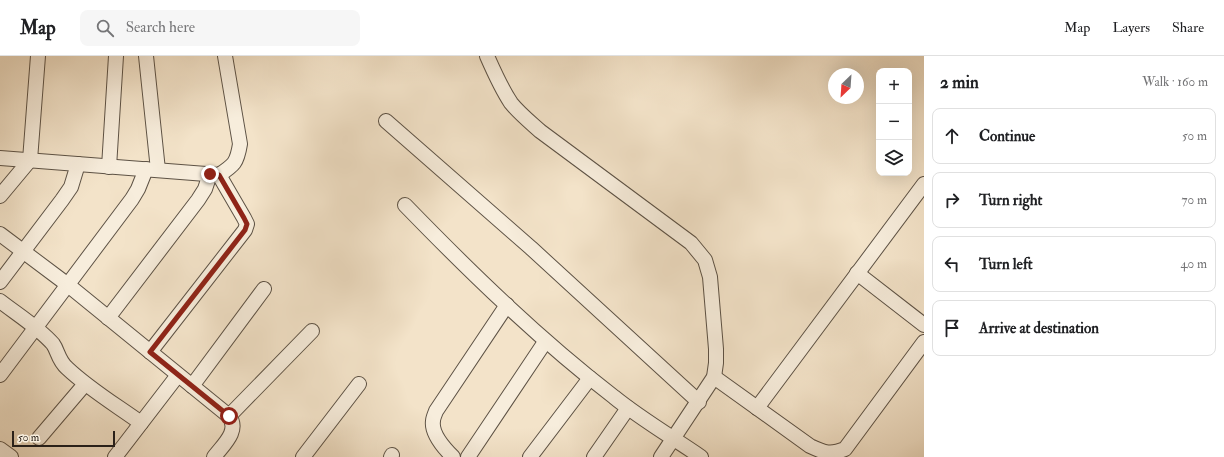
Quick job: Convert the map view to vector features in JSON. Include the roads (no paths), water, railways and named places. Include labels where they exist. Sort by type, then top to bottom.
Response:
[{"type":"street","points":[[0,196],[30,160],[38,56]]},
{"type":"street","points":[[109,167],[116,56]]},
{"type":"street","points":[[146,56],[152,170]]},
{"type":"street","points":[[108,318],[198,200],[214,175],[232,166],[238,156],[240,144],[225,56]]},
{"type":"street","points":[[487,56],[500,85],[512,104],[540,131],[691,243],[705,260],[711,284],[716,356],[714,378],[661,457]]},
{"type":"street","points":[[386,121],[531,248],[699,402]]},
{"type":"street","points":[[0,158],[214,175]]},
{"type":"street","points":[[0,282],[66,193],[74,177],[78,164]]},
{"type":"street","points":[[0,375],[132,199],[142,179],[152,170]]},
{"type":"street","points":[[150,352],[245,230],[247,224],[244,218],[214,175]]},
{"type":"street","points":[[757,408],[924,184]]},
{"type":"street","points":[[405,205],[443,244],[545,342],[628,408],[701,457]]},
{"type":"street","points":[[0,234],[68,285],[229,416],[233,421],[232,432],[214,457]]},
{"type":"street","points":[[857,273],[924,325]]},
{"type":"street","points":[[192,386],[264,289]]},
{"type":"street","points":[[0,301],[36,328],[54,346],[58,357],[66,367],[86,384],[141,423]]},
{"type":"street","points":[[453,457],[441,442],[433,428],[432,420],[436,411],[507,305]]},
{"type":"street","points":[[229,416],[312,331]]},
{"type":"street","points":[[468,457],[545,342]]},
{"type":"street","points":[[714,378],[810,446],[823,452],[834,453],[845,449],[924,342]]},
{"type":"street","points":[[115,457],[178,375]]},
{"type":"street","points":[[530,457],[590,378]]},
{"type":"street","points":[[39,438],[86,384]]},
{"type":"street","points":[[303,457],[359,384]]},
{"type":"street","points":[[594,457],[628,408]]},
{"type":"street","points":[[0,449],[11,457]]}]
